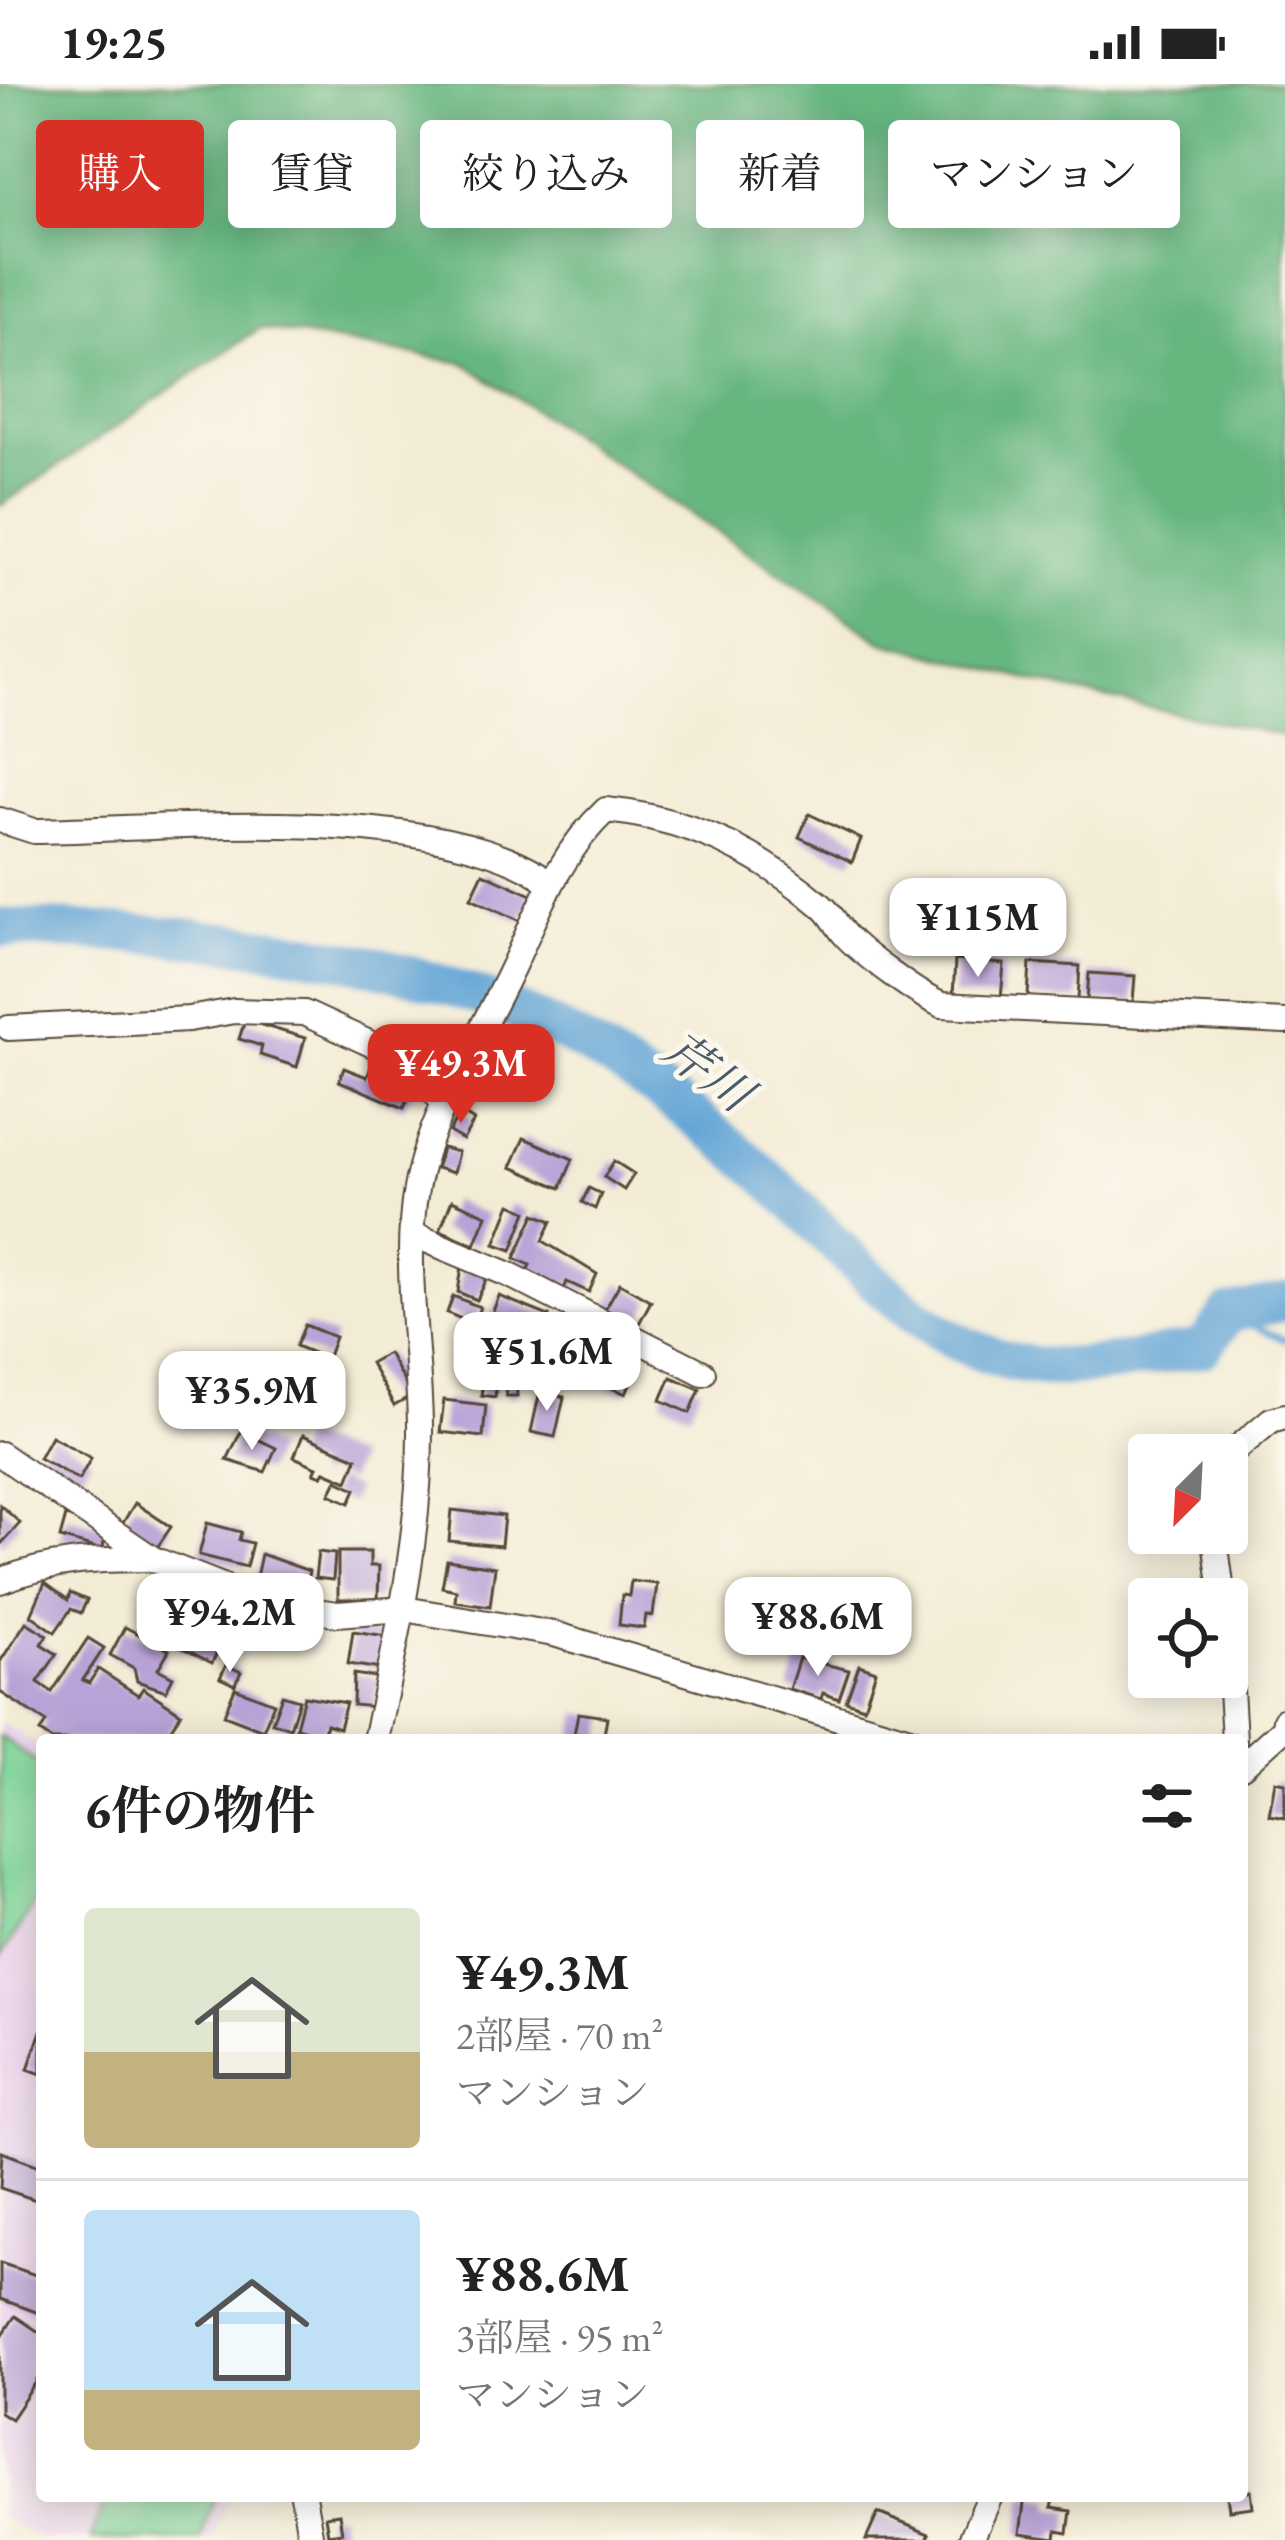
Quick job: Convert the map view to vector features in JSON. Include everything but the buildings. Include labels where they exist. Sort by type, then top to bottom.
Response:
[{"type":"street","points":[[376,1734],[404,1609],[420,1430],[412,1234],[416,1188],[452,1094],[551,883],[574,839],[606,810],[661,815],[708,832],[826,909],[849,940],[920,996],[942,1005],[1285,1022]]},
{"type":"street","points":[[0,820],[34,831],[343,827],[485,849],[524,862],[551,883]]},
{"type":"street","points":[[9,1028],[189,1019],[234,1011],[304,1013],[395,1055],[452,1094]]},
{"type":"street","points":[[412,1234],[510,1275],[703,1373]]},
{"type":"street","points":[[1248,1439],[1270,1420],[1285,1416]]},
{"type":"street","points":[[0,1454],[153,1559],[268,1604],[337,1614],[404,1609],[554,1634],[893,1734]]},
{"type":"street","points":[[0,1581],[35,1567],[87,1559],[153,1559]]},
{"type":"street","points":[[1232,1698],[1234,1734]]},
{"type":"street","points":[[1248,1761],[1284,1728],[1285,1720]]},
{"type":"street","points":[[304,2502],[311,2540]]},
{"type":"street","points":[[971,2540],[988,2502]]},
{"type":"shaded area","points":[[0,1721],[36,1745],[36,2502],[227,2502],[211,2540],[44,2540],[0,2518]]},
{"type":"green space","points":[[0,84],[1285,84],[1285,736],[1068,690],[883,642],[464,363],[260,328],[0,506]]},
{"type":"green space","points":[[0,1736],[36,1762],[36,1901],[0,1958]]},
{"type":"green space","points":[[105,2502],[213,2502],[200,2540],[91,2540]]},
{"type":"waterway","name":"芹川","points":[[0,928],[203,939],[339,958],[470,993],[533,1018],[619,1065],[700,1122],[927,1323],[967,1346],[1011,1361],[1077,1366],[1203,1348],[1228,1314],[1285,1302]]},
{"type":"waterway","points":[[1228,1314],[1285,1340]]}]
